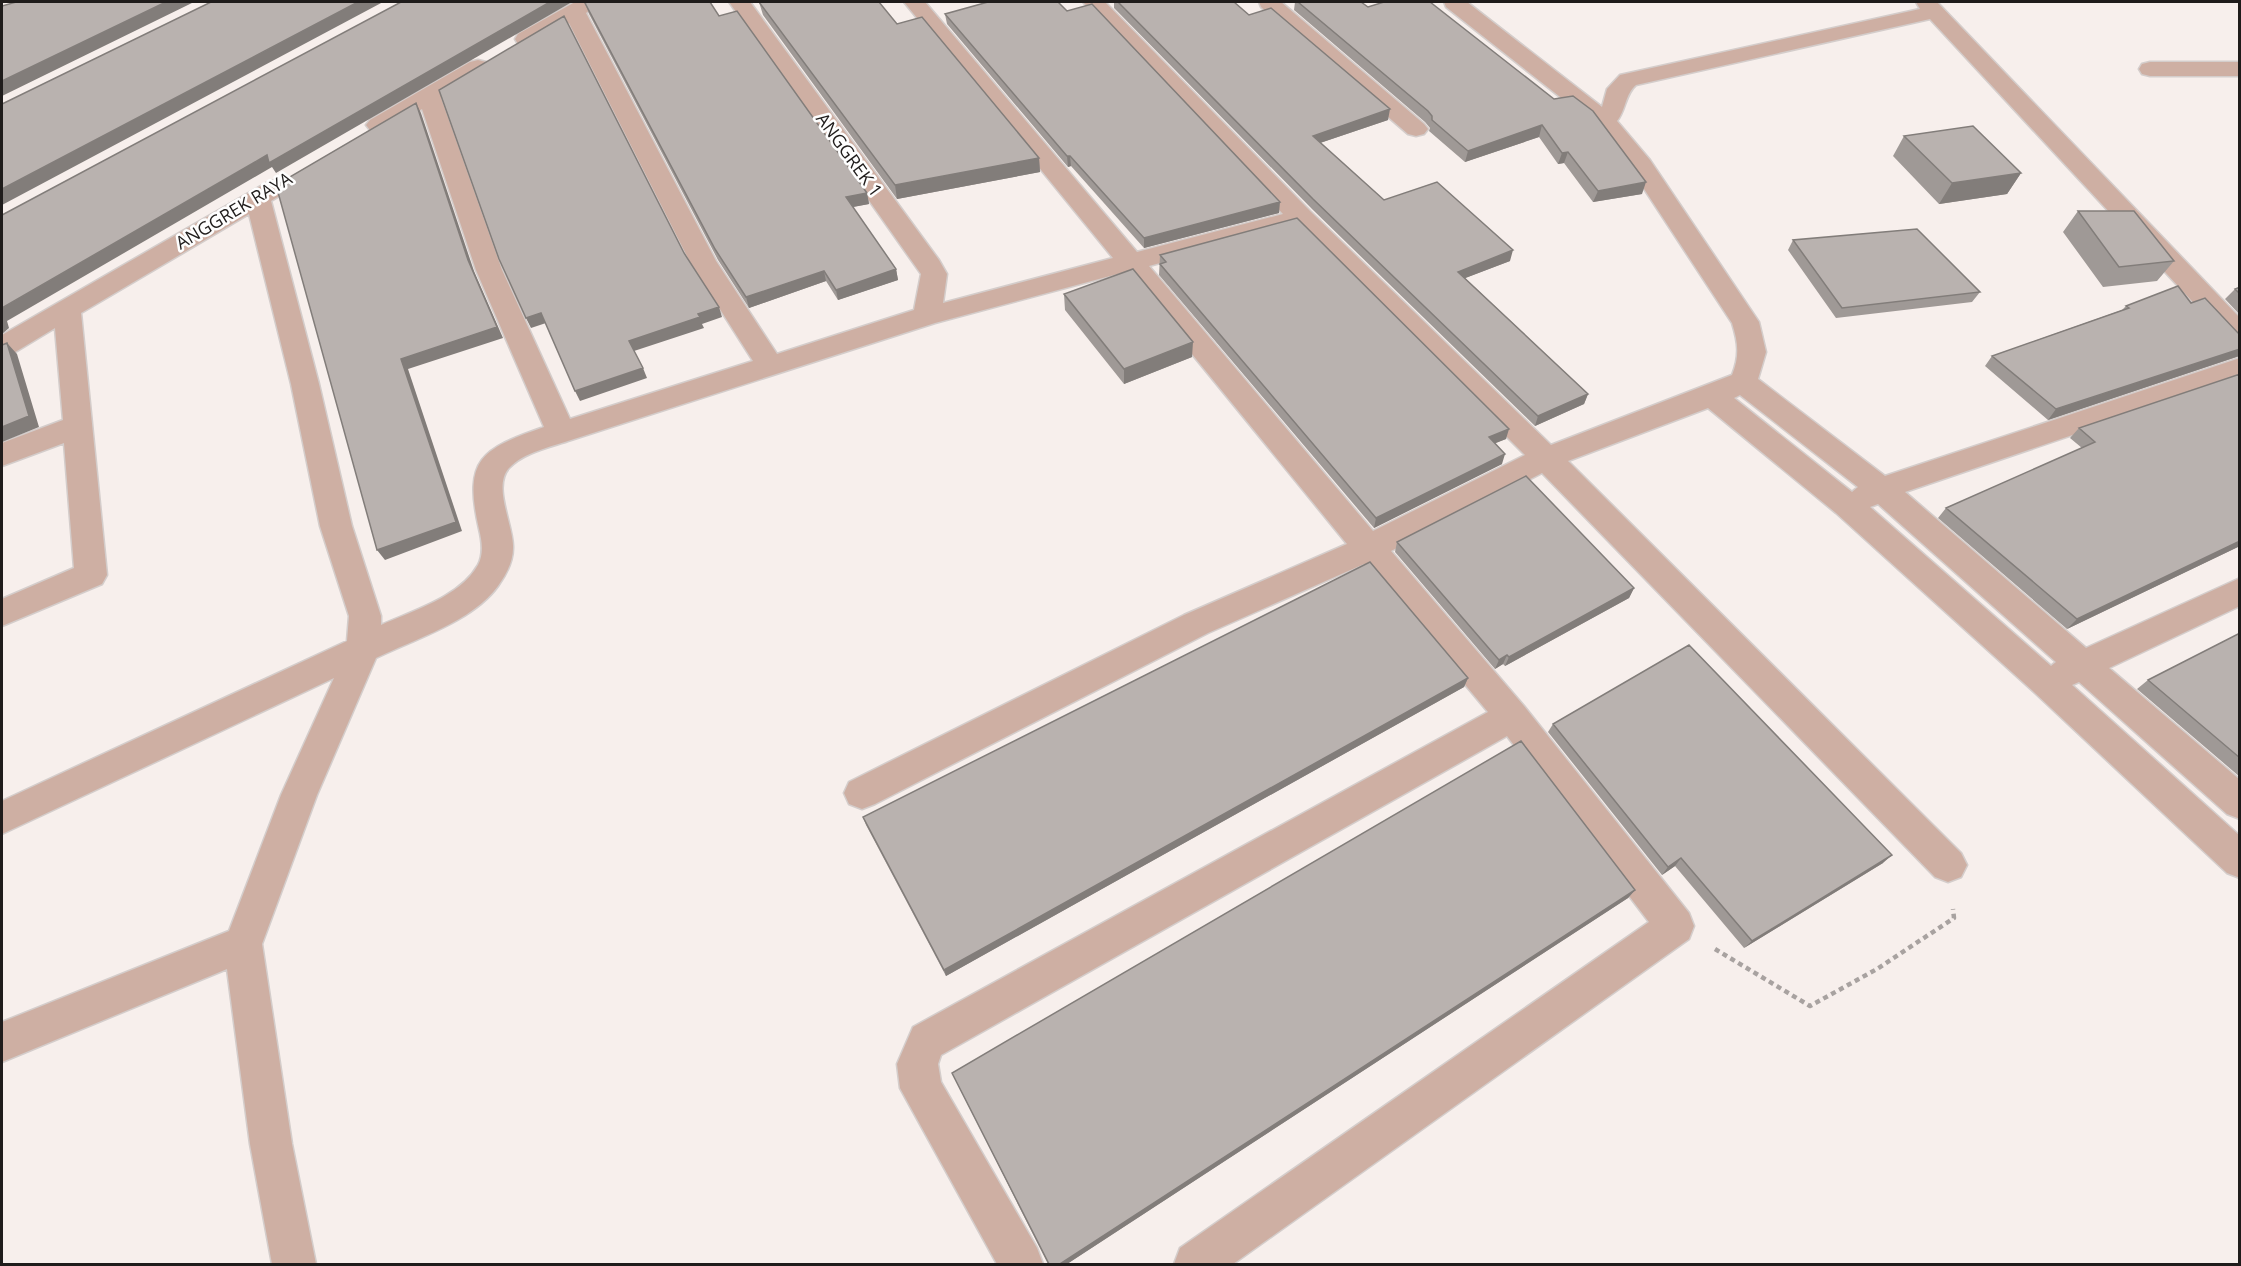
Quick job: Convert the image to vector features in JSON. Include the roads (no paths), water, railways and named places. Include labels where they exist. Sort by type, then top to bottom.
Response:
[{"type":"street","name":"ANGGREK 1","points":[[738,2],[930,266],[934,274],[927,316]]},
{"type":"street","points":[[914,2],[1512,716],[1675,926],[1196,1264]]},
{"type":"street","points":[[1094,2],[1301,217],[1546,458],[1948,865]]},
{"type":"street","points":[[1269,2],[1416,129]]},
{"type":"street","points":[[861,793],[1196,624],[1369,548],[1546,458],[1712,396],[1743,382],[1753,361],[1754,345],[1745,322],[1641,165],[1605,121],[1454,2]]},
{"type":"street","points":[[356,138],[581,6],[703,262],[769,364]]},
{"type":"street","points":[[1605,121],[1613,112],[1621,85],[1628,80],[1930,7],[2240,335]]},
{"type":"street","points":[[2150,69],[2240,69]]},
{"type":"street","points":[[429,96],[489,270],[561,432]]},
{"type":"street","name":"ANGGREK RAYA","points":[[2,347],[297,174]]},
{"type":"street","points":[[258,198],[305,384],[336,526],[365,616],[363,650],[299,795],[243,944],[271,1144],[294,1264]]},
{"type":"street","points":[[2,818],[363,650],[456,605],[477,590],[493,568],[498,554],[487,495],[489,478],[497,462],[514,451],[561,432],[769,364],[927,316],[1301,217]]},
{"type":"street","points":[[2,613],[91,575],[67,309]]},
{"type":"street","points":[[1847,505],[1881,489],[2240,368]]},
{"type":"street","points":[[1743,382],[1881,489],[2240,803]]},
{"type":"street","points":[[1712,396],[1847,505],[2047,683],[2240,861]]},
{"type":"street","points":[[2,455],[78,426]]},
{"type":"street","points":[[2047,683],[2082,664],[2240,591]]},
{"type":"street","points":[[1021,1264],[921,1088],[917,1064],[927,1041],[1512,716]]},
{"type":"street","points":[[2,1042],[243,944]]}]
